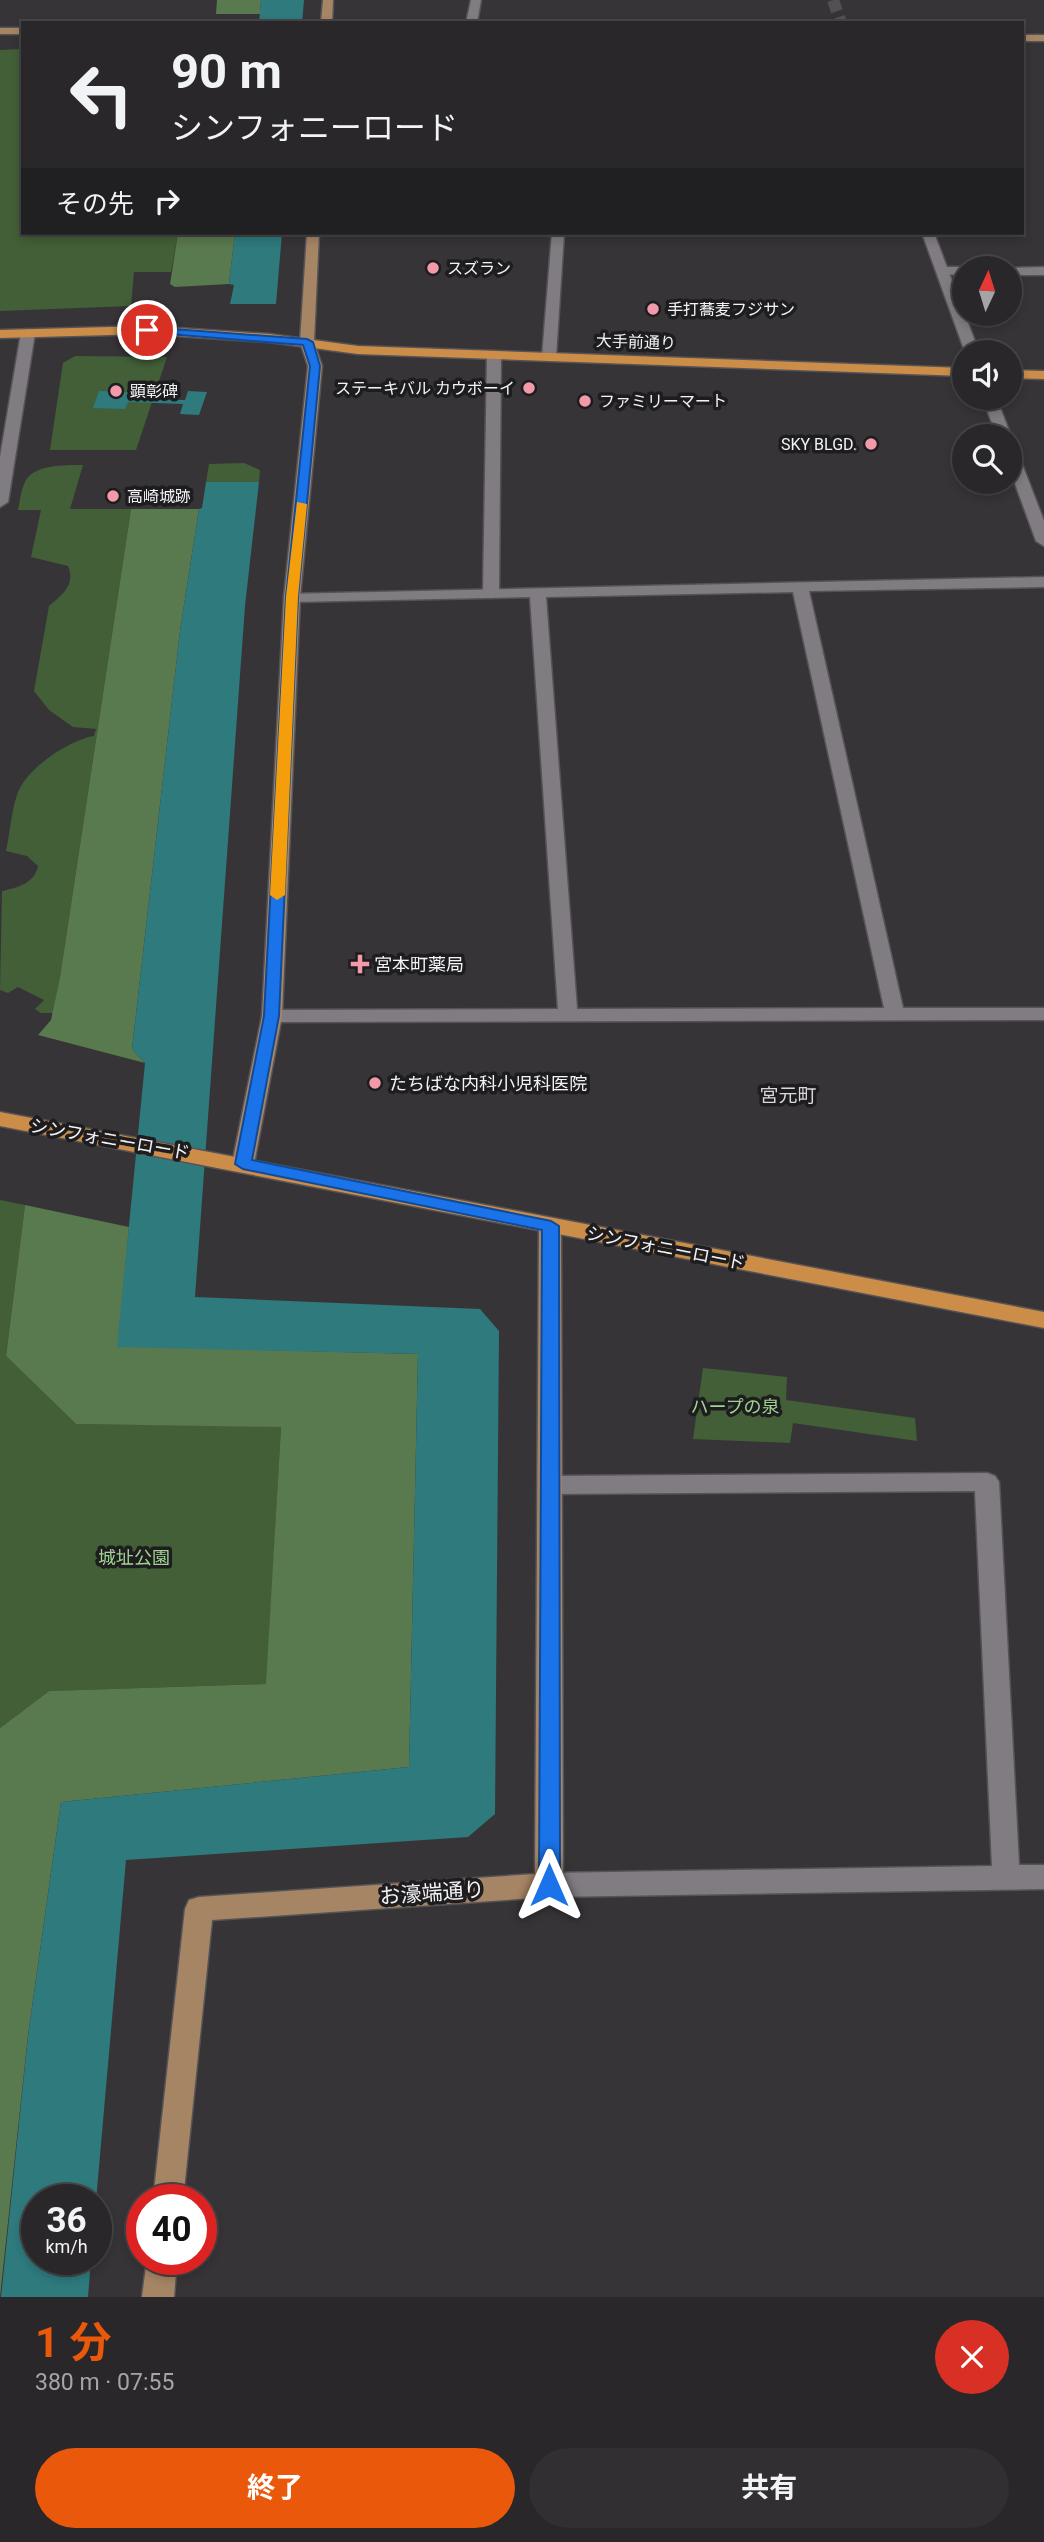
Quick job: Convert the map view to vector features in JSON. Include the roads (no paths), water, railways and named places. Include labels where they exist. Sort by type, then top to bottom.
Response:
[{"type":"main road","name":"大手前通り","points":[[0,334],[147,330],[307,342],[358,350],[952,372]]},
{"type":"main road","points":[[1022,374],[1044,375]]},
{"type":"main road","name":"シンフォニーロード","points":[[0,1119],[1044,1320]]},
{"type":"street","points":[[326,21],[327,0]]},
{"type":"street","points":[[471,21],[476,0]]},
{"type":"street","points":[[0,31],[21,31]]},
{"type":"street","points":[[1024,38],[1044,38]]},
{"type":"street","points":[[243,1164],[272,1016],[292,597],[315,366],[307,342],[313,235]]},
{"type":"street","points":[[549,356],[558,235]]},
{"type":"street","points":[[929,235],[968,340]]},
{"type":"street","points":[[943,271],[952,271]]},
{"type":"street","points":[[1022,271],[1044,271]]},
{"type":"street","points":[[0,502],[28,333]]},
{"type":"street","points":[[491,593],[494,355]]},
{"type":"street","points":[[1022,483],[1044,541]]},
{"type":"street","points":[[292,597],[1044,582]]},
{"type":"street","points":[[800,587],[895,1015]]},
{"type":"street","points":[[538,593],[568,1015]]},
{"type":"street","points":[[272,1016],[1044,1014]]},
{"type":"street","points":[[551,1226],[549,1885],[1044,1877]]},
{"type":"street","points":[[550,1485],[987,1482],[1006,1878]]},
{"type":"street","name":"お濠端通り","points":[[171,2184],[199,1909],[549,1885]]},
{"type":"street","points":[[158,2297],[160,2275]]},
{"type":"water","points":[[261,0],[304,0],[302,21],[259,21]]},
{"type":"water","points":[[235,235],[282,235],[276,304],[230,304],[234,285],[229,284]]},
{"type":"water","points":[[99,391],[132,392],[130,399],[185,400],[188,391],[207,392],[199,415],[180,414],[183,404],[128,402],[125,409],[93,408]]},
{"type":"water","points":[[206,482],[259,482],[245,606],[195,1297],[480,1309],[499,1331],[495,1814],[468,1837],[126,1860],[97,2184],[21,2184],[21,2275],[90,2275],[88,2297],[1,2297],[28,2036],[61,1802],[409,1767],[418,1354],[117,1347],[145,1063],[132,1049],[180,631],[199,509],[202,508]]},
{"type":"tunnel","points":[[833,0],[840,21]]},
{"type":"place","name":"スズラン","points":[[433,268]]},
{"type":"place","name":"手打蕎麦フジサン","points":[[653,309]]},
{"type":"place","name":"ステーキバル カウボーイ","points":[[529,388]]},
{"type":"place","name":"顕彰碑","points":[[116,391]]},
{"type":"place","name":"ファミリーマート","points":[[585,401]]},
{"type":"place","name":"SKY BLGD.","points":[[871,444]]},
{"type":"place","name":"高崎城跡","points":[[113,496]]},
{"type":"place","name":"宮本町薬局","points":[[360,964]]},
{"type":"place","name":"たちばな内科小児科医院","points":[[375,1083]]},
{"type":"district","name":"宮元町","points":[[788,1095]]},
{"type":"park label","name":"ハープの泉","points":[[735,1406]]},
{"type":"park label","name":"城址公園","points":[[134,1557]]}]
